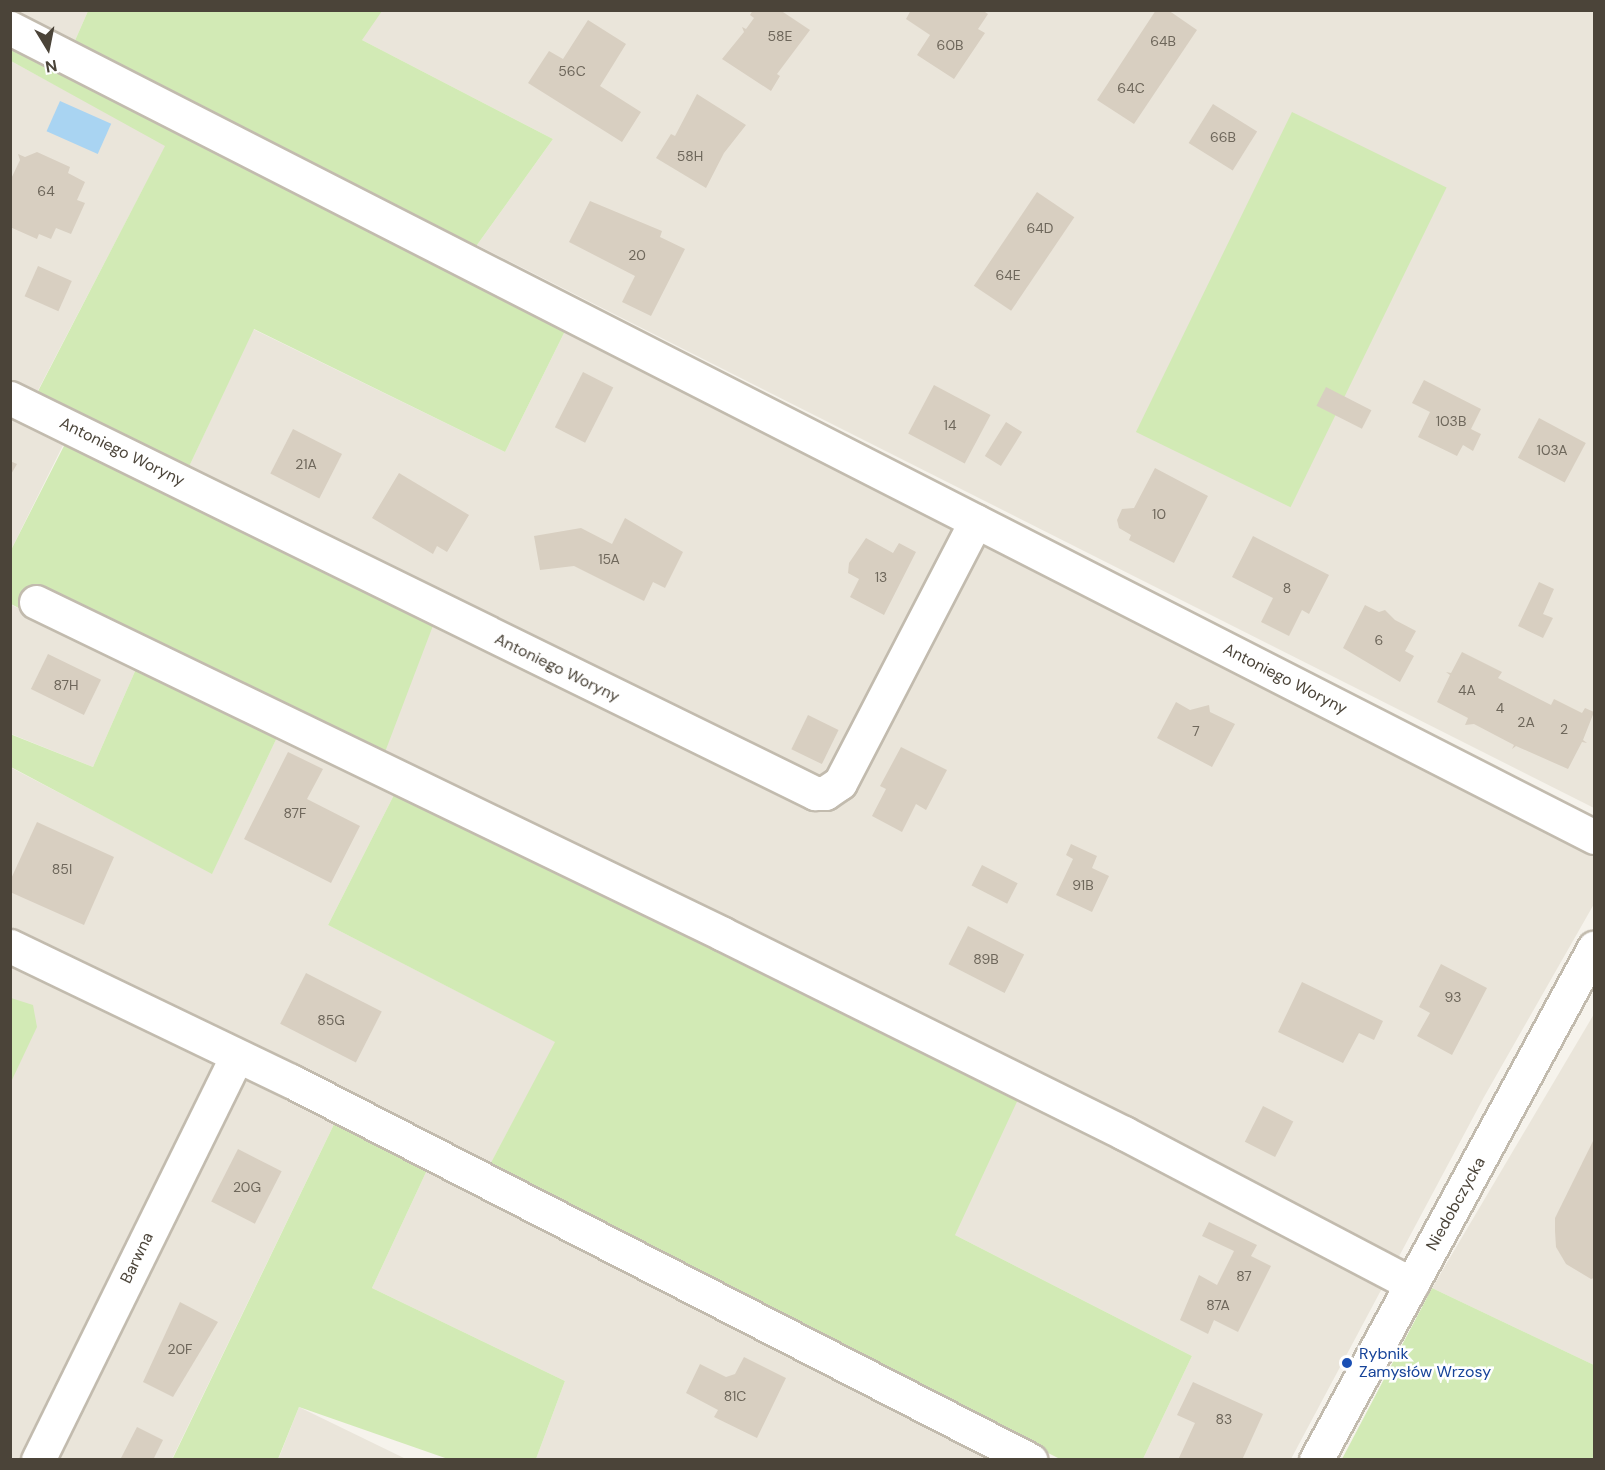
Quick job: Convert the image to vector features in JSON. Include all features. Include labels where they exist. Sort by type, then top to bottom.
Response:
[{"type":"street","name":"Antoniego Woryny","points":[[10,28],[1594,837]]},
{"type":"street","name":"Antoniego Woryny","points":[[10,398],[814,793],[825,793],[840,783],[976,521]]},
{"type":"street","points":[[36,602],[734,939],[1124,1133],[1412,1284]]},
{"type":"street","points":[[10,946],[237,1056],[1030,1460]]},
{"type":"street","name":"Niedobczycka","points":[[1316,1460],[1594,948]]},
{"type":"street","name":"Barwna","points":[[38,1460],[237,1056]]},
{"type":"shaded area","points":[[10,11],[88,11],[66,61],[11,41]]},
{"type":"shaded area","points":[[306,11],[1594,11],[1594,808],[477,245],[553,139]]},
{"type":"shaded area","points":[[11,61],[166,145],[35,396],[77,417],[11,550]]},
{"type":"shaded area","points":[[253,329],[505,452],[566,329],[1594,854],[1594,904],[1484,1097],[1291,1459],[1143,1459],[1192,1356],[955,1235],[382,761],[186,473]]},
{"type":"shaded area","points":[[10,604],[136,669],[93,767],[11,734]]},
{"type":"shaded area","points":[[282,727],[398,787],[328,925],[556,1042],[486,1172],[11,942],[10,767],[212,873]]},
{"type":"shaded area","points":[[11,962],[338,1116],[172,1459],[39,1459],[26,1446],[20,1459],[11,1460]]},
{"type":"shaded area","points":[[1594,1014],[1594,1365],[1432,1288]]},
{"type":"shaded area","points":[[428,1168],[1014,1459],[536,1459],[565,1381],[372,1288]]},
{"type":"shaded area","points":[[299,1407],[406,1459],[278,1460]]},
{"type":"green space","points":[[88,11],[382,11],[362,40],[553,139],[477,245],[466,277],[566,329],[505,452],[254,329],[186,473],[35,397],[165,146],[11,61],[10,41],[66,61]]},
{"type":"green space","points":[[1292,112],[1447,187],[1291,507],[1136,432]]},
{"type":"green space","points":[[66,442],[434,623],[382,760],[1021,1093],[955,1235],[1192,1356],[1143,1459],[1060,1459],[486,1172],[555,1042],[328,925],[398,787],[282,727],[212,874],[11,767],[10,734],[93,767],[136,669],[11,604],[11,550]]},
{"type":"green space","points":[[11,998],[33,1005],[37,1027],[11,1082]]},
{"type":"green space","points":[[338,1116],[428,1168],[372,1288],[565,1381],[536,1459],[448,1459],[299,1407],[278,1459],[172,1460]]},
{"type":"green space","points":[[1432,1288],[1594,1365],[1594,1459],[1342,1459]]},
{"type":"water","points":[[60,101],[111,124],[98,154],[47,131]]},
{"type":"building","points":[[753,10],[780,10],[810,30],[777,74],[780,76],[771,91],[722,59],[744,32],[742,27],[746,29],[754,18],[750,15]]},
{"type":"building","points":[[911,10],[982,10],[988,14],[978,29],[985,33],[954,79],[917,55],[930,35],[906,19]]},
{"type":"building","points":[[1156,10],[1168,10],[1197,30],[1134,124],[1097,100]]},
{"type":"building","points":[[588,20],[626,44],[600,86],[641,112],[622,142],[528,83],[549,51],[563,59]]},
{"type":"building","points":[[697,94],[746,125],[724,153],[706,188],[656,158],[671,134],[675,136]]},
{"type":"building","points":[[1213,104],[1257,132],[1233,171],[1189,143]]},
{"type":"building","points":[[37,152],[70,167],[68,173],[85,182],[77,200],[85,203],[71,234],[56,228],[51,239],[39,234],[37,239],[10,227],[10,181],[20,160],[18,154],[25,157]]},
{"type":"building","points":[[1037,192],[1074,217],[1011,311],[974,286]]},
{"type":"building","points":[[590,201],[662,231],[660,237],[685,249],[651,316],[622,302],[635,276],[569,242]]},
{"type":"building","points":[[38,266],[72,281],[58,311],[25,296]]},
{"type":"building","points":[[583,372],[613,387],[585,443],[555,427]]},
{"type":"building","points":[[1424,380],[1481,409],[1471,429],[1481,434],[1473,451],[1463,445],[1457,456],[1418,437],[1430,412],[1412,403]]},
{"type":"building","points":[[934,385],[991,415],[965,464],[908,434]]},
{"type":"building","points":[[1326,387],[1371,410],[1362,429],[1316,406]]},
{"type":"building","points":[[1539,418],[1586,443],[1565,483],[1518,458]]},
{"type":"building","points":[[1006,422],[1022,432],[1001,466],[985,456]]},
{"type":"building","points":[[293,429],[342,454],[319,499],[270,474]]},
{"type":"building","points":[[10,461],[17,464],[10,476]]},
{"type":"building","points":[[1155,468],[1208,496],[1174,563],[1129,540],[1131,535],[1119,528],[1117,520],[1122,509],[1134,508]]},
{"type":"building","points":[[399,473],[469,515],[447,552],[437,546],[433,554],[372,518]]},
{"type":"building","points":[[625,518],[683,552],[665,588],[653,582],[644,601],[574,566],[540,570],[534,536],[581,528],[612,544]]},
{"type":"building","points":[[1253,536],[1329,575],[1309,614],[1302,610],[1289,636],[1261,622],[1273,598],[1232,577]]},
{"type":"building","points":[[866,538],[893,553],[899,543],[916,552],[884,615],[850,597],[859,579],[848,573],[849,563]]},
{"type":"building","points":[[1539,582],[1554,589],[1543,614],[1553,618],[1543,638],[1518,626]]},
{"type":"building","points":[[1365,605],[1379,612],[1385,610],[1395,620],[1416,631],[1405,651],[1414,656],[1400,682],[1343,648]]},
{"type":"building","points":[[1462,652],[1502,672],[1498,678],[1551,705],[1554,699],[1582,713],[1585,708],[1594,712],[1583,740],[1587,743],[1582,742],[1568,769],[1516,746],[1512,749],[1514,745],[1474,724],[1465,725],[1468,718],[1437,702],[1450,675],[1446,672],[1451,673]]},
{"type":"building","points":[[48,654],[101,680],[84,715],[31,689]]},
{"type":"building","points":[[1176,702],[1190,710],[1209,705],[1210,712],[1235,724],[1212,767],[1157,738]]},
{"type":"building","points":[[808,715],[839,730],[822,764],[791,749]]},
{"type":"building","points":[[901,747],[947,770],[926,810],[916,804],[902,832],[872,816],[886,789],[880,786]]},
{"type":"building","points":[[288,752],[323,769],[307,799],[360,826],[331,883],[244,839]]},
{"type":"building","points":[[37,822],[114,857],[84,925],[10,892],[10,881]]},
{"type":"building","points":[[1071,844],[1097,856],[1092,868],[1109,876],[1092,912],[1056,895],[1073,859],[1066,855]]},
{"type":"building","points":[[982,865],[1018,883],[1007,904],[972,885]]},
{"type":"building","points":[[968,926],[1024,955],[1005,993],[948,964]]},
{"type":"building","points":[[1441,964],[1487,988],[1452,1055],[1417,1036],[1430,1013],[1419,1007]]},
{"type":"building","points":[[306,973],[382,1012],[356,1062],[280,1024]]},
{"type":"building","points":[[1302,982],[1383,1021],[1374,1040],[1359,1033],[1343,1063],[1278,1032]]},
{"type":"building","points":[[1263,1106],[1293,1121],[1275,1157],[1245,1142]]},
{"type":"building","points":[[1594,1139],[1594,1278],[1591,1279],[1566,1264],[1556,1247],[1555,1218]]},
{"type":"building","points":[[238,1149],[282,1171],[255,1224],[211,1202]]},
{"type":"building","points":[[1209,1222],[1257,1245],[1251,1256],[1271,1266],[1238,1332],[1214,1320],[1208,1334],[1180,1320],[1199,1275],[1217,1285],[1234,1251],[1202,1236]]},
{"type":"building","points":[[180,1302],[218,1322],[173,1397],[143,1382]]},
{"type":"building","points":[[744,1357],[786,1378],[757,1438],[714,1417],[718,1410],[686,1393],[700,1364],[726,1377],[735,1374]]},
{"type":"building","points":[[1193,1382],[1263,1414],[1242,1460],[1178,1460],[1195,1423],[1177,1415]]},
{"type":"building","points":[[137,1427],[163,1440],[153,1460],[120,1460]]},
{"type":"place","name":"Rybnik Zamysłów Wrzosy","points":[[1347,1363]]}]
